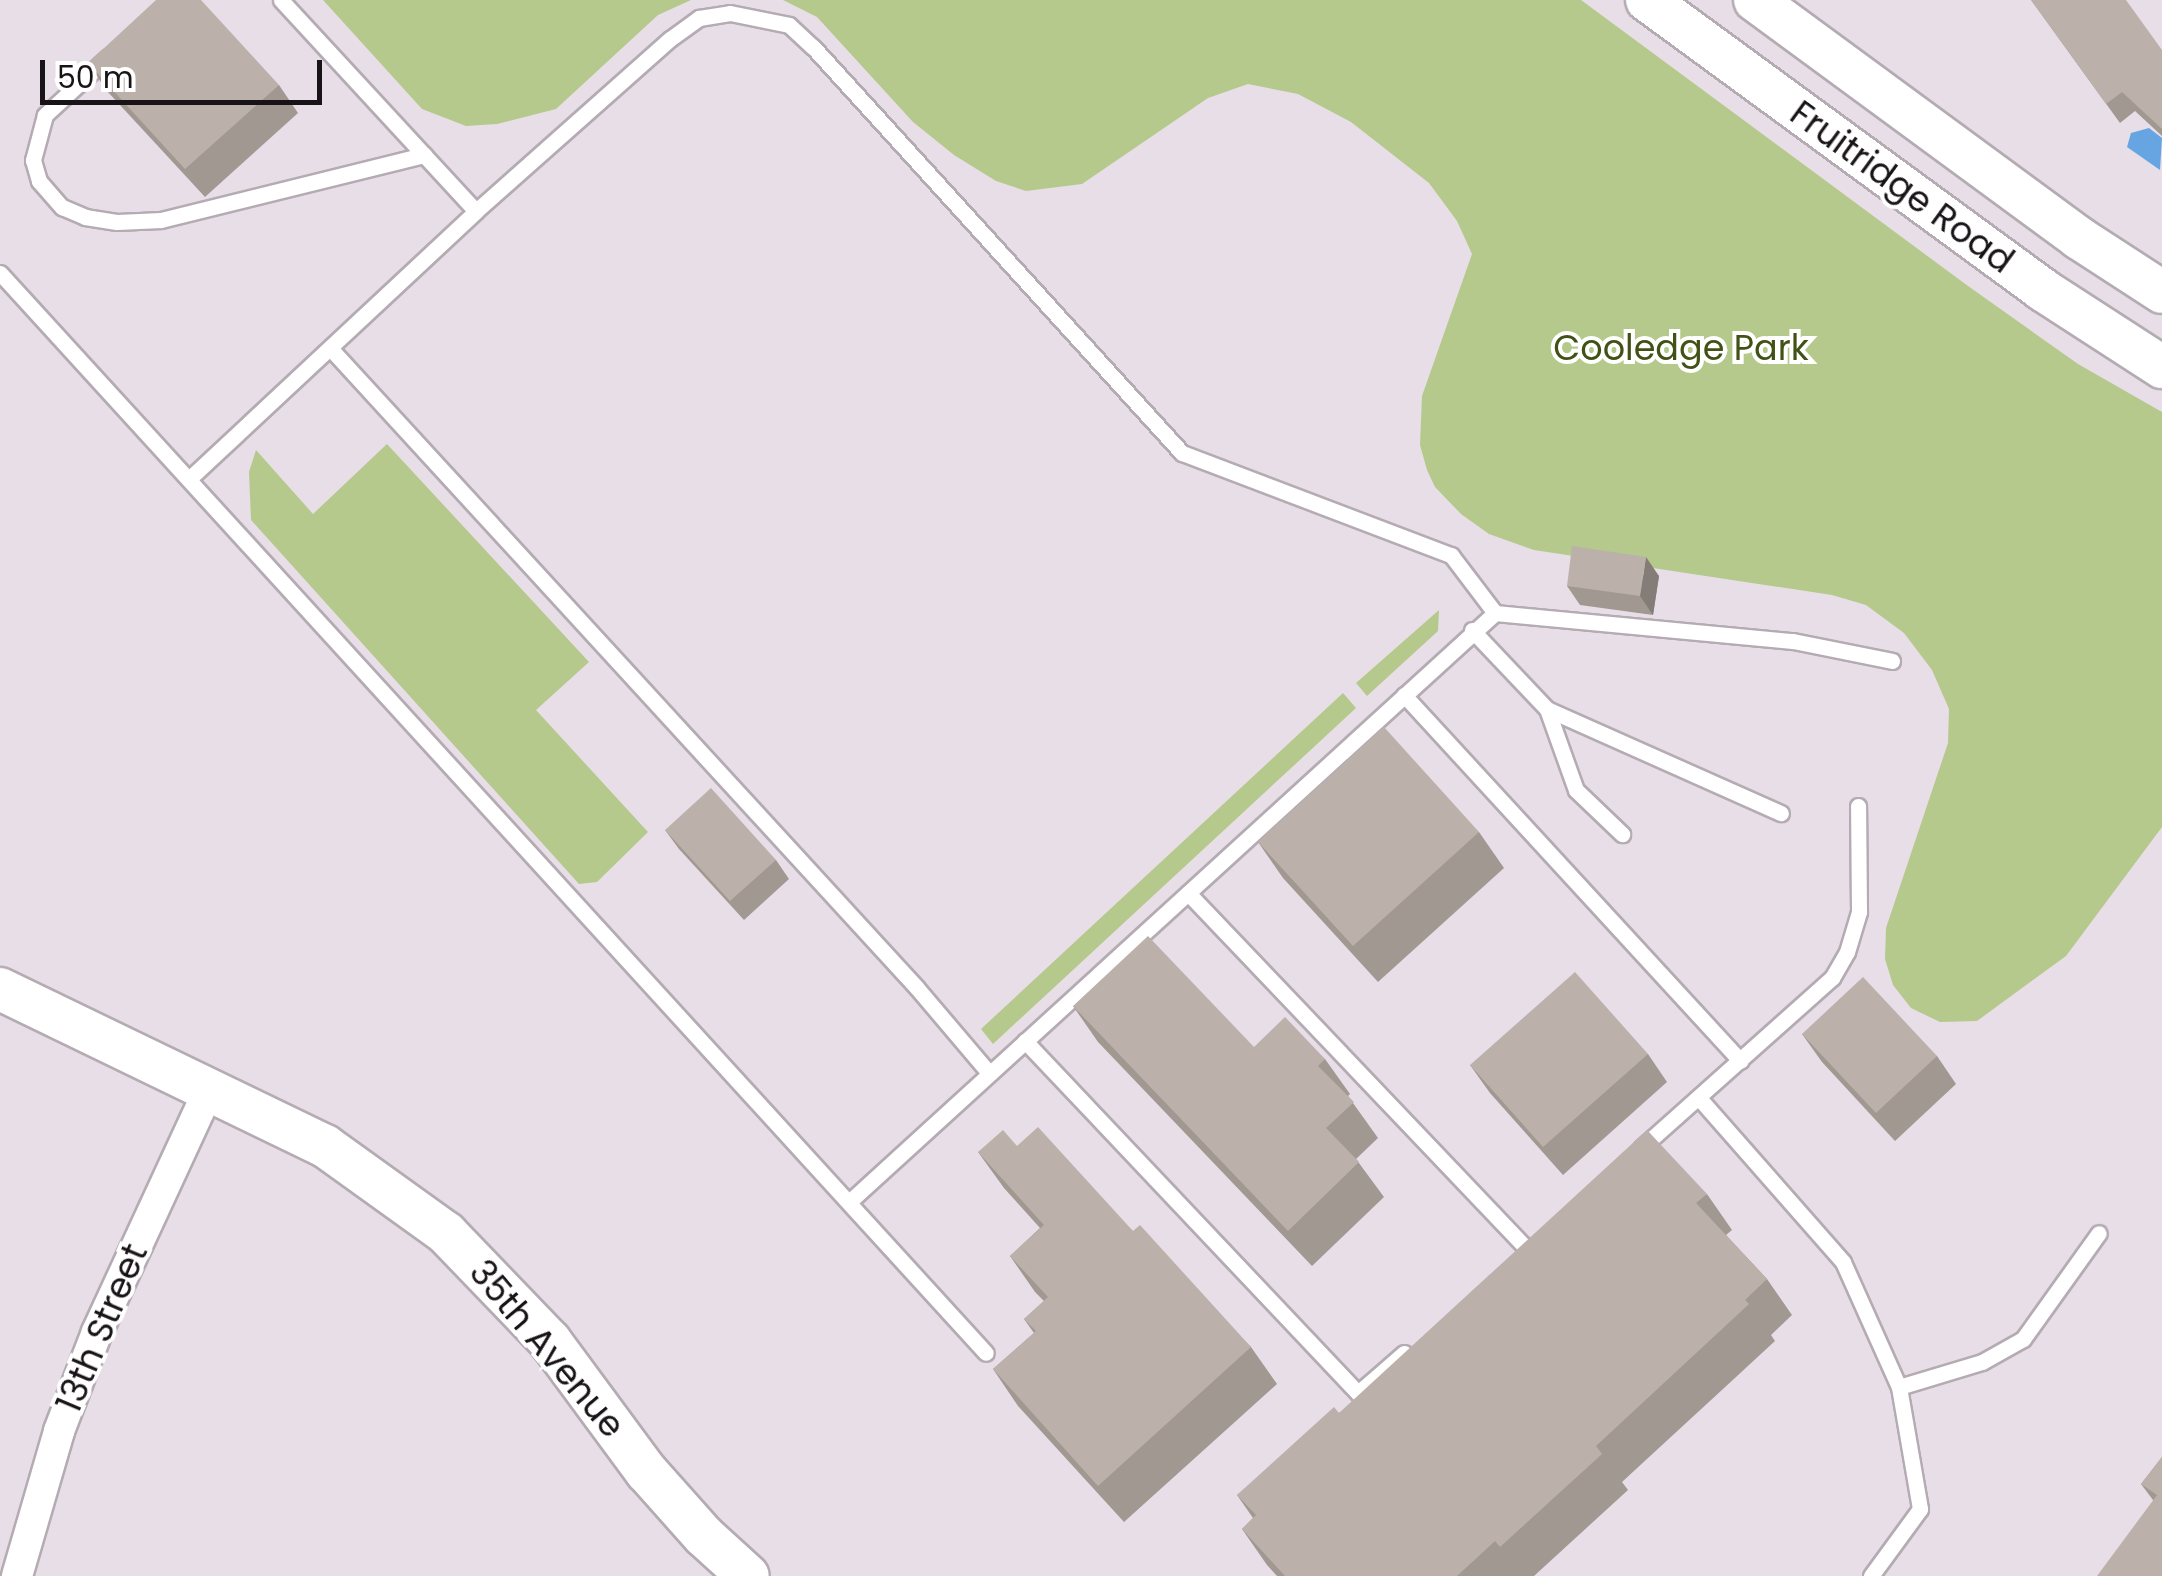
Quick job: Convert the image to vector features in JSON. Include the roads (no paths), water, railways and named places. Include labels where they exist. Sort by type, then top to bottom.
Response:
[{"type":"main road","name":"Fruitridge Road","points":[[1646,0],[2043,290],[2162,367]]},
{"type":"main road","name":"Fruitridge Road","points":[[1754,0],[2079,238],[2162,292]]},
{"type":"main road","name":"35th Avenue","points":[[0,988],[325,1146],[446,1233],[550,1341],[646,1471],[704,1536],[748,1576]]},
{"type":"street","name":"13th Street","points":[[18,1576],[59,1431],[90,1348],[210,1088]]},
{"type":"lane","points":[[280,0],[476,211]]},
{"type":"lane","points":[[190,478],[476,211],[699,18],[730,13],[790,25],[1182,453],[1451,556],[1495,613]]},
{"type":"lane","points":[[114,51],[46,116],[35,148],[33,160],[39,180],[62,207],[84,217],[118,222],[161,220],[424,155]]},
{"type":"lane","points":[[0,273],[986,1354]]},
{"type":"lane","points":[[330,348],[917,988],[989,1073]]},
{"type":"lane","points":[[849,1202],[1495,613],[1793,641],[1892,661]]},
{"type":"lane","points":[[1472,630],[1547,709],[1781,812]]},
{"type":"lane","points":[[1404,695],[1740,1061]]},
{"type":"lane","points":[[1547,709],[1576,790],[1622,834]]},
{"type":"lane","points":[[1626,1160],[1810,1001],[1848,952],[1859,912],[1858,806]]},
{"type":"lane","points":[[1188,893],[1526,1248]]},
{"type":"lane","points":[[1025,1040],[1358,1393],[1414,1344]]},
{"type":"lane","points":[[1699,1098],[1843,1262],[1899,1386],[1920,1509],[1871,1576]]},
{"type":"lane","points":[[1899,1386],[1982,1362],[2023,1339],[2099,1233]]},
{"type":"lane","points":[[1512,1260],[1540,1235]]},
{"type":"water","points":[[2149,128],[2162,138],[2160,170],[2127,147],[2131,133]]},
{"type":"park label","name":"Cooledge Park","points":[[1681,348]]}]
